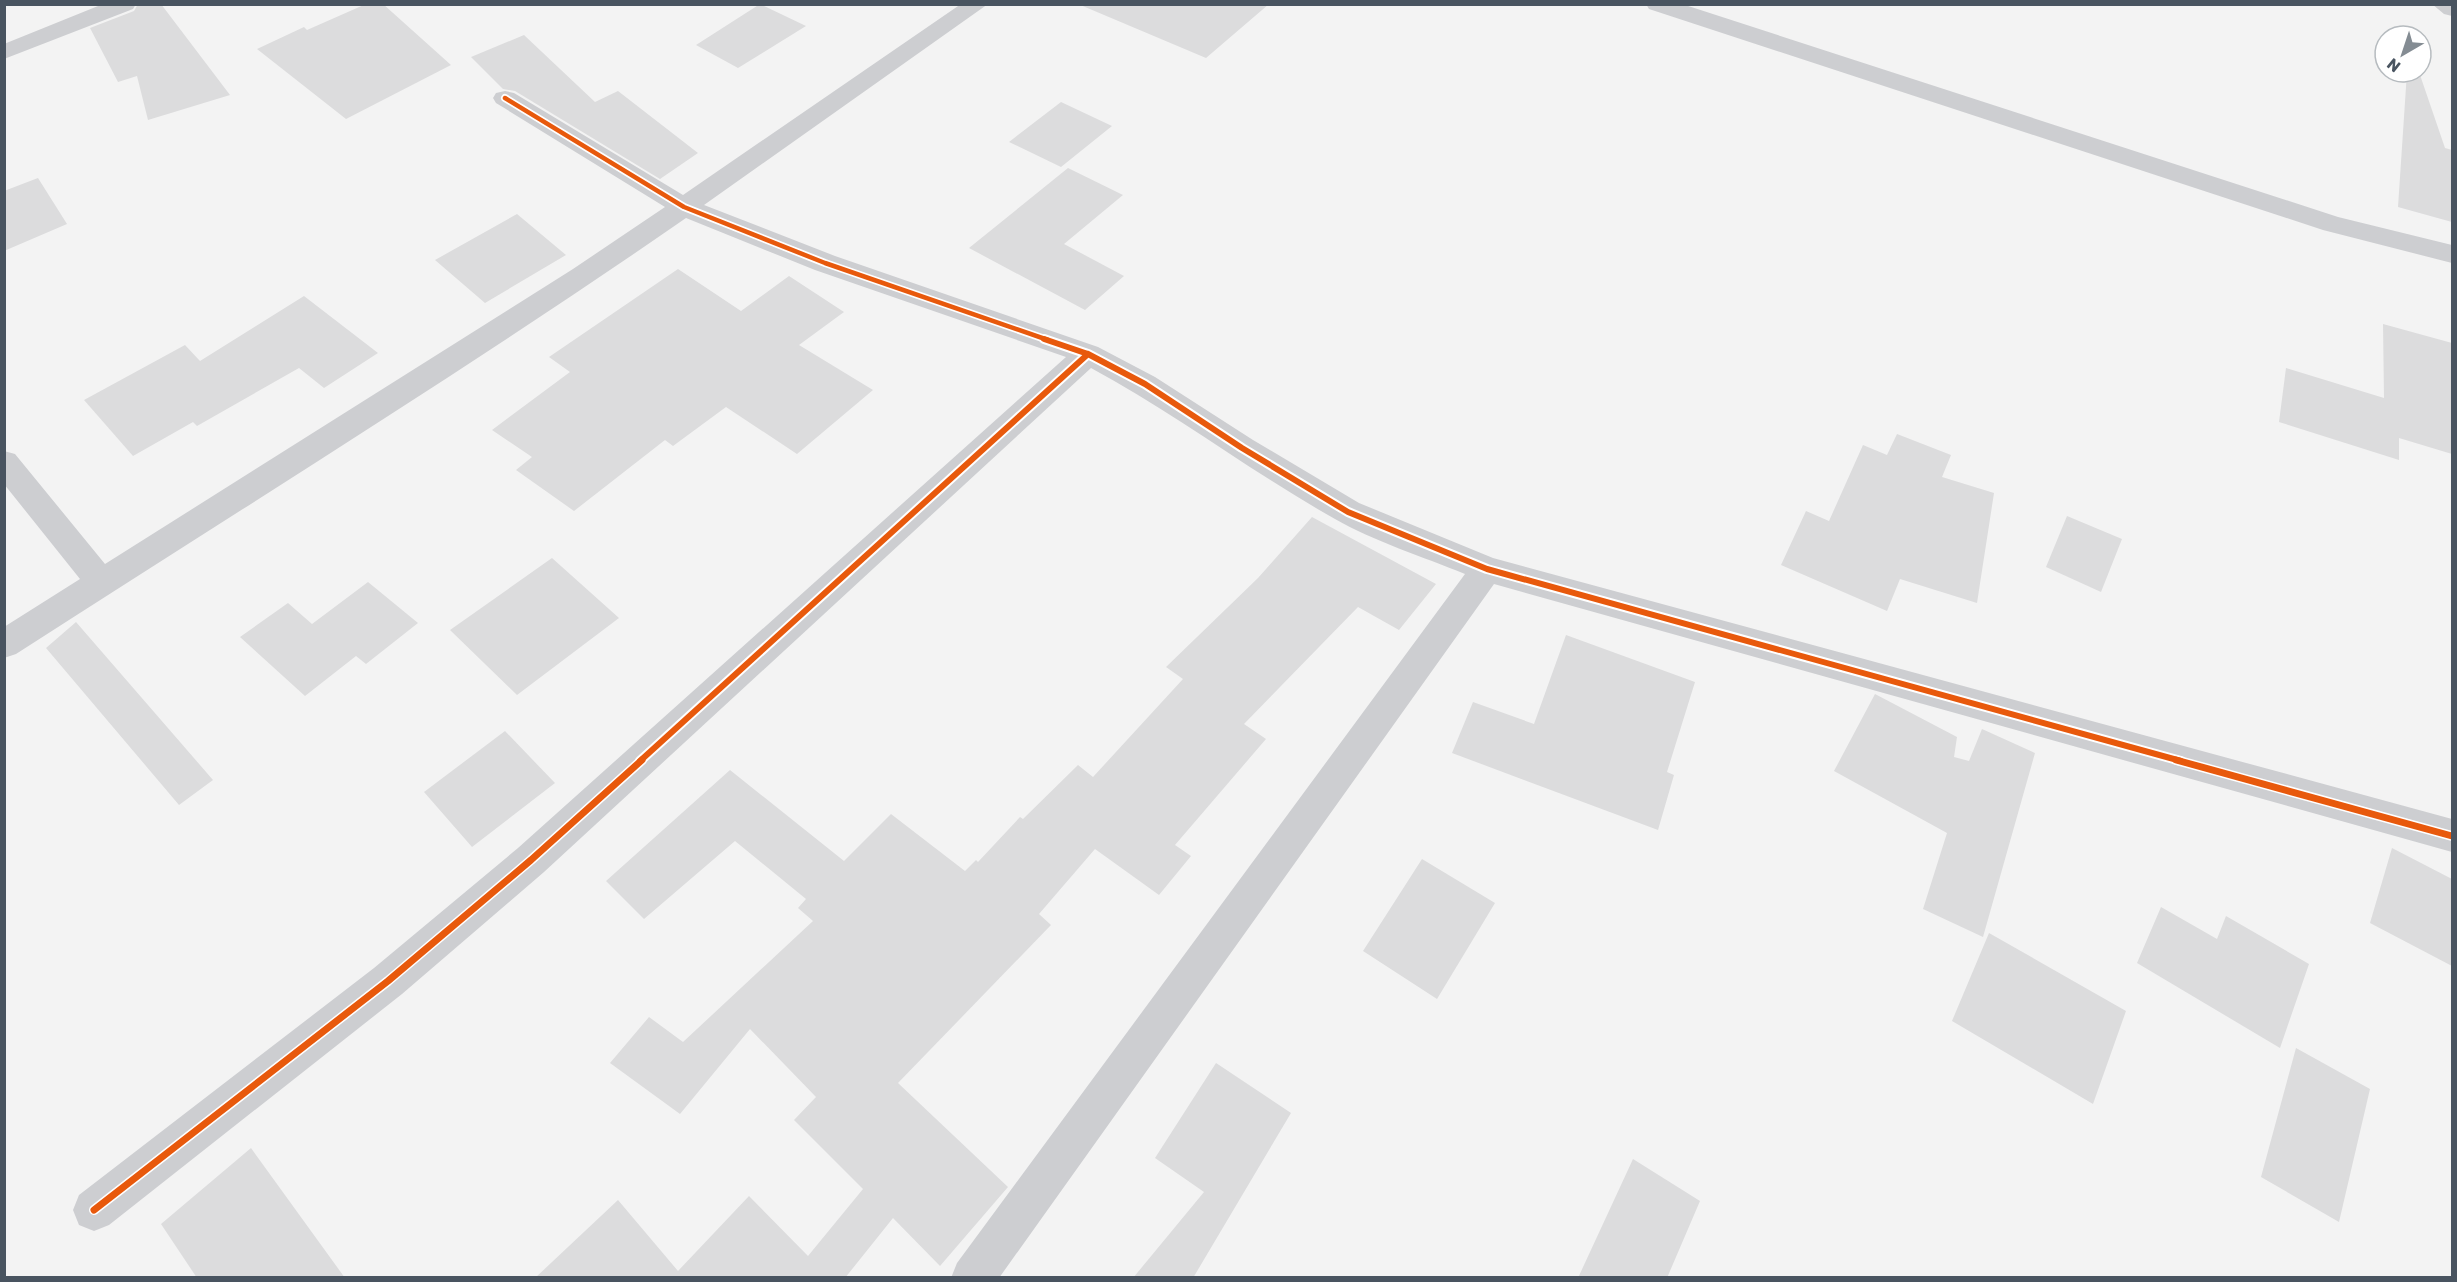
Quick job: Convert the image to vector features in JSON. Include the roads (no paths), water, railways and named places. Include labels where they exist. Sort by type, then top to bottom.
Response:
[{"type":"street","points":[[4,52],[125,4]]},
{"type":"street","points":[[4,644],[584,276],[977,4]]},
{"type":"street","points":[[1657,4],[2332,224],[2452,254]]},
{"type":"street","points":[[2443,4],[2452,9]]},
{"type":"street","points":[[505,98],[684,207],[825,263],[1088,354],[1145,384],[1242,448],[1348,512],[1487,569],[2452,836]]},
{"type":"street","points":[[94,1210],[388,981],[531,860],[1088,354]]},
{"type":"street","points":[[4,462],[102,583]]},
{"type":"street","points":[[972,1278],[1487,569]]}]
